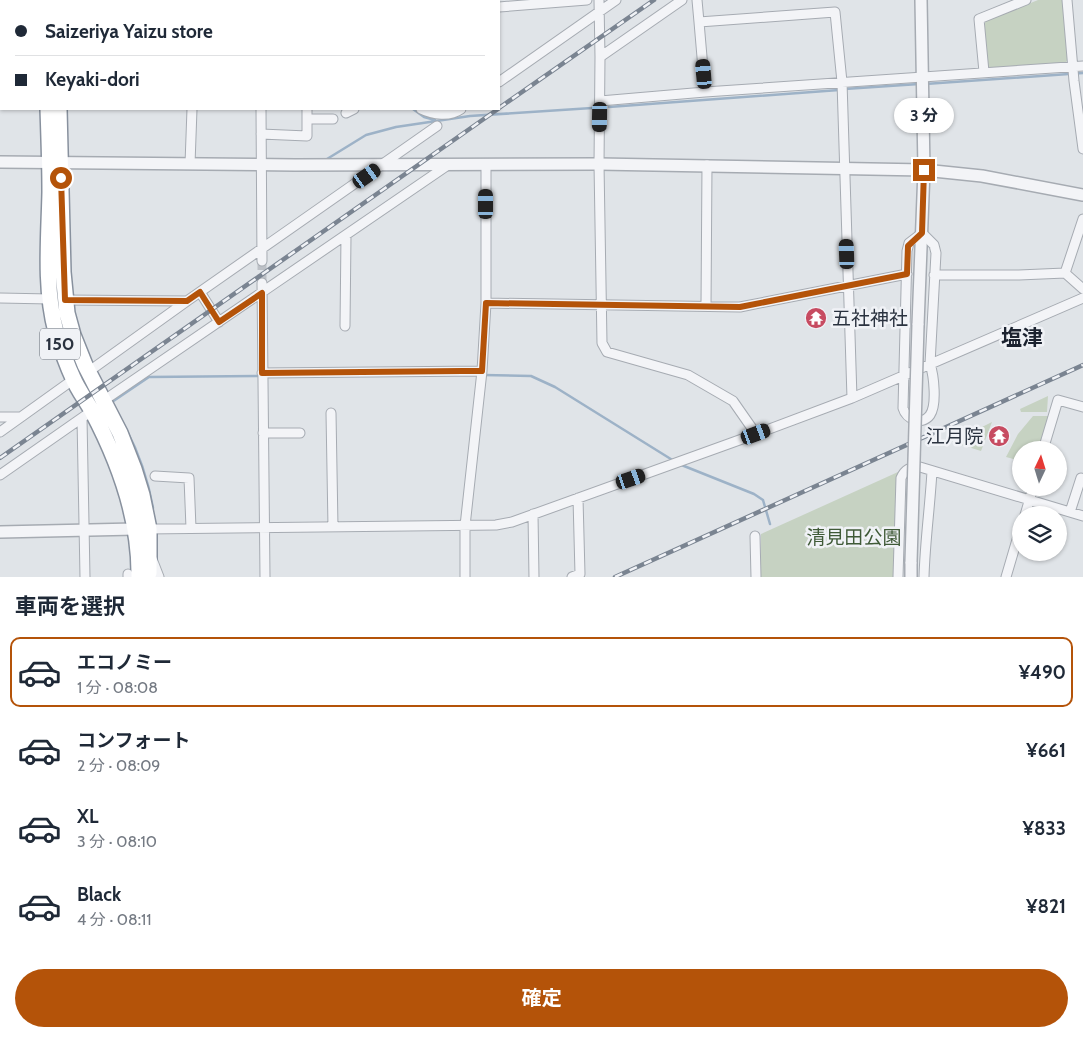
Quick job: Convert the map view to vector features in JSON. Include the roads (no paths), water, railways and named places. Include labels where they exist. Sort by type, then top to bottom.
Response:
[{"type":"highway","name":"150","points":[[48,110],[55,162]]},
{"type":"highway","name":"150","points":[[59,110],[55,162],[58,299],[56,330],[62,351],[74,379],[92,410],[127,450],[142,495],[142,529],[132,576]]},
{"type":"highway","name":"150","points":[[58,299],[88,372],[92,410]]},
{"type":"highway","name":"150","points":[[142,529],[149,552],[148,577]]},
{"type":"street","points":[[500,7],[587,0]]},
{"type":"street","points":[[599,0],[602,343],[607,352],[688,376],[733,401],[756,434]]},
{"type":"street","points":[[500,81],[616,0]]},
{"type":"street","points":[[600,57],[682,0]]},
{"type":"street","points":[[697,0],[705,92]]},
{"type":"street","points":[[911,577],[924,170],[921,0]]},
{"type":"street","points":[[984,72],[979,19],[1026,0]]},
{"type":"street","points":[[1067,0],[1083,149]]},
{"type":"street","points":[[699,22],[835,12],[842,87],[852,398]]},
{"type":"street","points":[[600,101],[705,92],[842,87],[922,77],[1083,66]]},
{"type":"street","points":[[190,164],[192,110]]},
{"type":"street","points":[[261,110],[262,261]]},
{"type":"street","points":[[261,134],[307,136],[307,110]]},
{"type":"street","points":[[425,110],[443,114],[454,113],[459,110]]},
{"type":"street","points":[[307,119],[333,119]]},
{"type":"street","points":[[88,372],[437,126]]},
{"type":"street","points":[[0,162],[261,165],[599,164],[924,170],[982,176],[1083,195]]},
{"type":"street","points":[[0,475],[448,165]]},
{"type":"street","points":[[465,577],[465,526],[481,375],[486,303],[486,165]]},
{"type":"street","points":[[706,306],[707,165]]},
{"type":"street","points":[[1065,273],[1083,219]]},
{"type":"street","points":[[922,233],[936,248],[930,364],[934,377],[933,408],[931,414],[926,419],[913,420],[904,413],[908,246],[922,233]]},
{"type":"street","points":[[346,236],[346,326]]},
{"type":"street","points":[[934,275],[1065,273],[1083,289]]},
{"type":"street","points":[[486,303],[747,306],[907,274]]},
{"type":"street","points":[[262,283],[265,577]]},
{"type":"street","points":[[200,292],[219,322]]},
{"type":"street","points":[[0,298],[187,301]]},
{"type":"street","points":[[0,532],[263,527],[496,526],[852,398],[1083,298]]},
{"type":"street","points":[[262,373],[481,375]]},
{"type":"street","points":[[0,432],[74,379]]},
{"type":"street","points":[[1046,441],[1058,400],[1083,407]]},
{"type":"street","points":[[85,577],[84,531],[92,410]]},
{"type":"street","points":[[331,413],[333,527]]},
{"type":"street","points":[[0,417],[21,417]]},
{"type":"street","points":[[263,433],[300,433]]},
{"type":"street","points":[[898,577],[901,478],[903,472],[912,467],[920,467],[1083,516]]},
{"type":"street","points":[[924,577],[932,471]]},
{"type":"street","points":[[155,476],[190,478],[190,528]]},
{"type":"street","points":[[1070,512],[1080,494],[1081,478]]},
{"type":"street","points":[[1027,506],[1030,496]]},
{"type":"street","points":[[572,577],[580,574],[578,498]]},
{"type":"street","points":[[533,514],[534,577]]},
{"type":"street","points":[[755,536],[756,577]]},
{"type":"street","points":[[149,552],[159,577]]},
{"type":"street","points":[[1006,577],[1012,557]]},
{"type":"waterway","points":[[925,84],[1083,73]]},
{"type":"waterway","points":[[845,89],[919,84]]},
{"type":"waterway","points":[[609,107],[839,90]]},
{"type":"waterway","points":[[327,159],[366,135],[396,127],[470,116],[592,108]]},
{"type":"waterway","points":[[414,110],[424,117],[435,120]]},
{"type":"waterway","points":[[483,375],[531,376],[555,387],[674,461]]},
{"type":"waterway","points":[[112,402],[149,377],[260,376]]},
{"type":"waterway","points":[[126,429],[143,467],[153,508]]},
{"type":"waterway","points":[[679,464],[754,494],[763,500],[770,524]]},
{"type":"tunnel","points":[[262,261],[262,283]]},
{"type":"railway","points":[[500,107],[654,0]]},
{"type":"railway","points":[[0,458],[497,110]]},
{"type":"railway","points":[[615,577],[1083,365]]},
{"type":"place","name":"五社神社","points":[[816,318]]},
{"type":"place","name":"江月院","points":[[999,436]]},
{"type":"district","name":"塩津","points":[[1022,338]]},
{"type":"park label","name":"清見田公園","points":[[854,537]]}]
